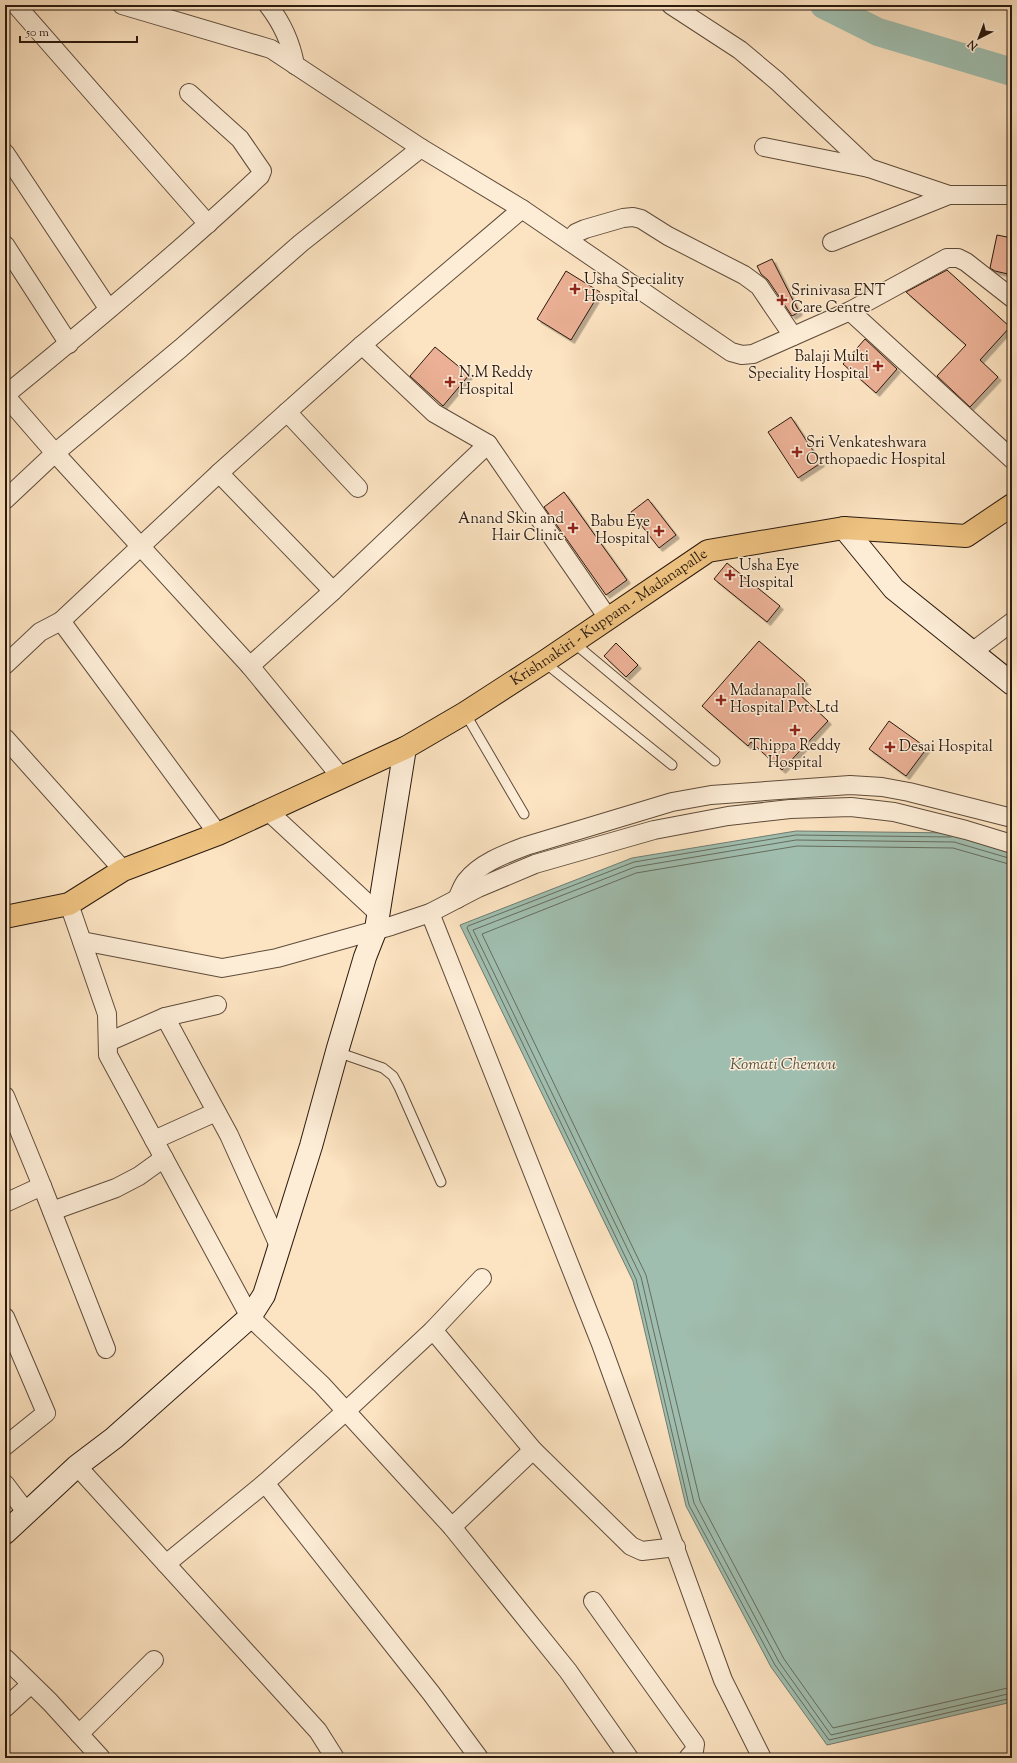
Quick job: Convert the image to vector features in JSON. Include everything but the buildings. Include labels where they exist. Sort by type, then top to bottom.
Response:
[{"type":"main road","name":"Krishnakiri - Kuppam - Madanapalle","points":[[69,904],[123,870],[218,834],[269,812],[405,748],[465,713],[544,662],[708,551],[844,528],[966,536],[1012,505]]},
{"type":"main road","points":[[5,917],[69,904]]},
{"type":"street","points":[[5,16],[15,5],[208,224]]},
{"type":"street","points":[[122,5],[157,10],[271,49],[420,148],[522,209],[731,352],[742,355],[753,354],[850,311],[947,258],[958,258],[966,262],[1012,298]]},
{"type":"street","points":[[268,5],[288,37],[295,65]]},
{"type":"street","points":[[671,5],[740,50],[777,81],[869,168]]},
{"type":"street","points":[[189,93],[240,139],[262,172],[260,176],[208,224],[108,308],[69,344],[9,392],[11,414],[55,453],[250,666],[341,777]]},
{"type":"street","points":[[764,147],[869,168],[949,195],[1012,195]]},
{"type":"street","points":[[5,500],[55,453],[181,348],[301,243],[420,148]]},
{"type":"street","points":[[5,153],[108,308]]},
{"type":"street","points":[[832,242],[949,195]]},
{"type":"street","points":[[5,665],[40,632],[61,621],[219,473],[287,412],[362,345],[522,209]]},
{"type":"street","points":[[570,241],[576,233],[585,229],[622,218],[633,217],[641,219],[668,236],[744,276],[759,286],[793,336]]},
{"type":"street","points":[[5,245],[69,344]]},
{"type":"street","points":[[850,311],[1012,459]]},
{"type":"street","points":[[362,345],[434,413],[488,444],[608,618]]},
{"type":"street","points":[[287,412],[358,488]]},
{"type":"street","points":[[250,666],[333,591],[488,444]]},
{"type":"street","points":[[219,473],[333,591]]},
{"type":"street","points":[[844,528],[894,589],[1012,684]]},
{"type":"street","points":[[61,621],[218,834]]},
{"type":"street","points":[[972,652],[1012,622]]},
{"type":"street","points":[[5,738],[123,870]]},
{"type":"street","points":[[5,1533],[77,1466],[114,1438],[250,1317],[264,1295],[311,1146],[336,1052],[377,922],[405,748]]},
{"type":"street","points":[[457,899],[465,883],[475,871],[504,854],[672,802],[711,795],[850,785],[882,787],[1012,818]]},
{"type":"street","points":[[82,941],[222,968],[277,958],[377,922],[430,913],[478,888],[535,864],[654,830],[728,816],[790,809],[851,807],[894,812],[966,830],[1012,844]]},
{"type":"street","points":[[269,812],[377,922]]},
{"type":"street","points":[[69,904],[107,1014],[108,1054],[250,1317],[322,1385],[452,1527],[568,1671],[629,1758]]},
{"type":"street","points":[[430,913],[601,1344],[676,1547],[723,1680],[762,1758]]},
{"type":"street","points":[[108,1042],[164,1017],[217,1005]]},
{"type":"street","points":[[164,1017],[229,1136],[280,1248]]},
{"type":"street","points":[[5,1096],[106,1349]]},
{"type":"street","points":[[154,1140],[216,1112]]},
{"type":"street","points":[[52,1211],[116,1188],[139,1176],[164,1158]]},
{"type":"street","points":[[5,1203],[42,1186]]},
{"type":"street","points":[[166,1564],[265,1483],[346,1411],[433,1330],[482,1278]]},
{"type":"street","points":[[5,1317],[46,1413],[5,1446]]},
{"type":"street","points":[[433,1330],[532,1450],[631,1546],[642,1551],[676,1547]]},
{"type":"street","points":[[452,1527],[532,1450]]},
{"type":"street","points":[[77,1466],[318,1731],[335,1758]]},
{"type":"street","points":[[265,1483],[431,1693],[479,1758]]},
{"type":"street","points":[[5,1484],[27,1513]]},
{"type":"street","points":[[593,1601],[695,1744],[694,1751],[688,1758]]},
{"type":"street","points":[[5,1658],[101,1758]]},
{"type":"street","points":[[79,1734],[154,1660]]},
{"type":"street","points":[[5,1708],[31,1684]]},
{"type":"lane","points":[[574,642],[715,762]]},
{"type":"lane","points":[[544,662],[672,765]]},
{"type":"lane","points":[[465,713],[524,814]]},
{"type":"lane","points":[[336,1052],[383,1068],[393,1076],[441,1182]]},
{"type":"water","name":"Komati Cheruvu","points":[[796,831],[955,833],[1012,850],[1012,1702],[827,1745],[771,1667],[686,1506],[633,1281],[460,925],[632,858]]},
{"type":"waterway","points":[[824,5],[878,32],[1012,72]]},
{"type":"place","name":"Usha Speciality Hospital","points":[[575,289]]},
{"type":"place","name":"Srinivasa ENT Care Centre","points":[[782,300]]},
{"type":"place","name":"Balaji Multi Speciality Hospital","points":[[878,366]]},
{"type":"place","name":"N.M Reddy Hospital","points":[[450,382]]},
{"type":"place","name":"Sri Venkateshwara Orthopaedic Hospital","points":[[797,452]]},
{"type":"place","name":"Anand Skin and Hair Clinic","points":[[573,528]]},
{"type":"place","name":"Babu Eye Hospital","points":[[659,531]]},
{"type":"place","name":"Usha Eye Hospital","points":[[730,575]]},
{"type":"place","name":"Madanapalle Hospital Pvt. Ltd","points":[[721,700]]},
{"type":"place","name":"Thippa Reddy Hospital","points":[[795,730]]},
{"type":"place","name":"Desai Hospital","points":[[890,747]]}]
